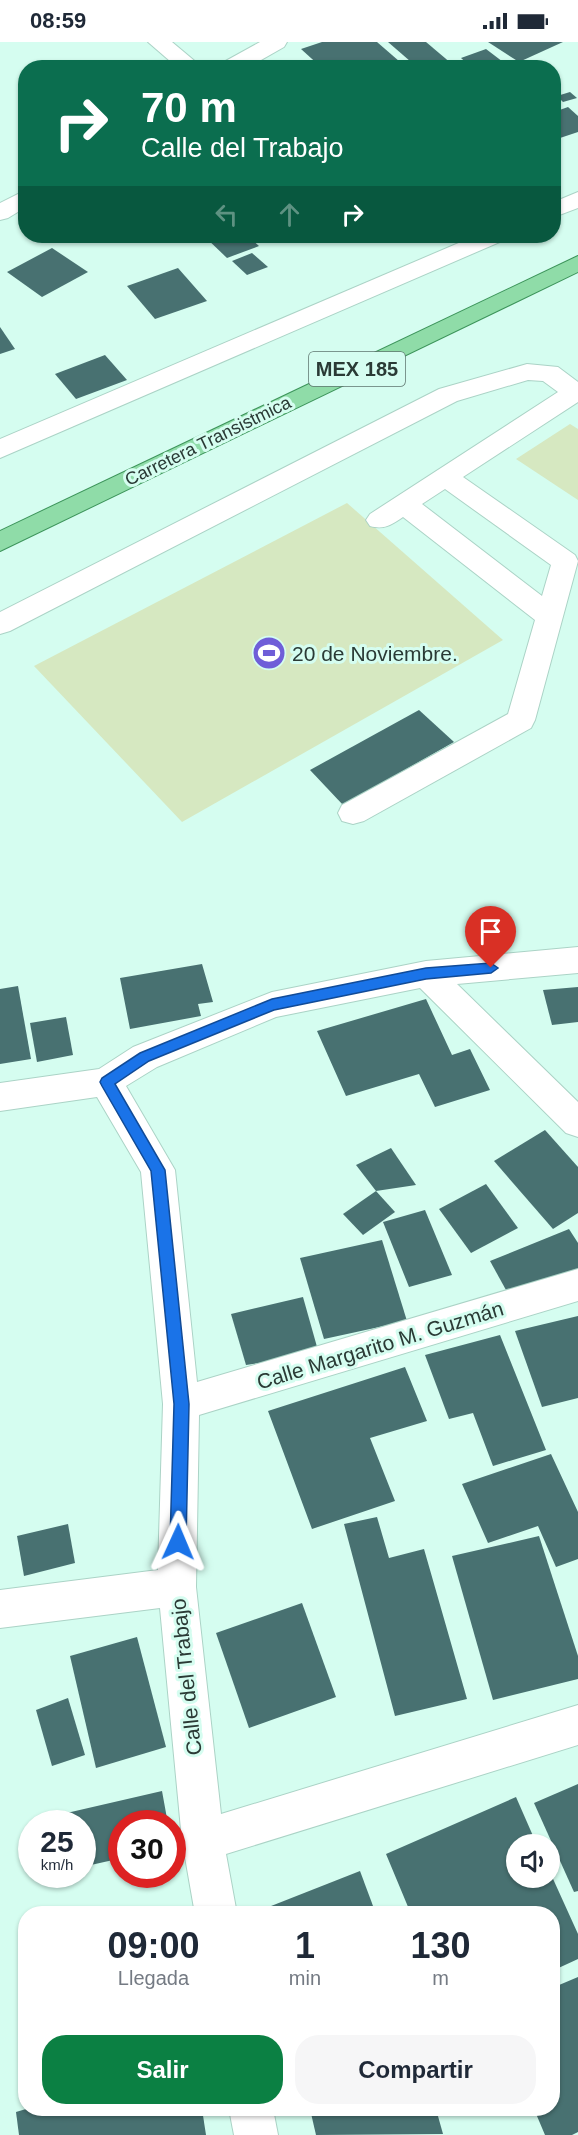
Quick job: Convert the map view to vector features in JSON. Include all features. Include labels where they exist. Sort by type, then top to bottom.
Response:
[{"type":"main road","name":"Carretera Transistmica","points":[[0,542],[578,263]]},
{"type":"street","points":[[159,42],[182,60]]},
{"type":"street","points":[[244,60],[276,42]]},
{"type":"street","points":[[561,207],[578,199]]},
{"type":"street","points":[[0,213],[18,202]]},
{"type":"street","points":[[0,448],[478,243]]},
{"type":"street","points":[[0,624],[448,395],[527,372],[549,373],[576,391],[379,520]]},
{"type":"street","points":[[353,813],[521,720],[550,617],[565,562],[445,477]]},
{"type":"street","points":[[404,504],[550,617]]},
{"type":"street","points":[[0,1097],[106,1082],[145,1057],[272,1005],[426,974],[578,960]]},
{"type":"street","points":[[426,974],[578,1123]]},
{"type":"street","name":"Calle del Trabajo","points":[[106,1082],[158,1170],[182,1404],[177,1587],[202,1840],[214,1906]]},
{"type":"street","name":"Calle Margarito M. Guzmán","points":[[182,1404],[578,1285]]},
{"type":"street","points":[[0,1609],[177,1587]]},
{"type":"street","points":[[202,1840],[578,1725]]},
{"type":"street","points":[[252,2116],[256,2135]]},
{"type":"green space","points":[[570,424],[578,429],[578,500],[516,459]]},
{"type":"green space","name":"20 de Noviembre.","points":[[347,503],[503,640],[182,822],[34,666]]},
{"type":"building","points":[[322,42],[377,42],[398,60],[313,60],[301,49]]},
{"type":"building","points":[[388,42],[426,42],[447,60],[409,60]]},
{"type":"building","points":[[488,42],[563,42],[523,60],[516,60]]},
{"type":"building","points":[[486,49],[500,60],[463,60],[461,58]]},
{"type":"building","points":[[570,92],[577,98],[563,102],[561,95]]},
{"type":"building","points":[[568,107],[578,116],[578,132],[561,138],[561,110]]},
{"type":"building","points":[[211,243],[256,243],[259,246],[227,258]]},
{"type":"building","points":[[52,248],[88,272],[42,297],[7,272]]},
{"type":"building","points":[[252,253],[268,267],[247,275],[232,261]]},
{"type":"building","points":[[178,268],[207,301],[155,319],[127,286]]},
{"type":"building","points":[[0,327],[15,349],[0,354]]},
{"type":"building","points":[[105,355],[127,380],[76,399],[55,374]]},
{"type":"building","points":[[419,710],[454,742],[343,805],[310,770]]},
{"type":"building","points":[[202,964],[213,1002],[198,1004],[201,1016],[130,1029],[120,978]]},
{"type":"building","points":[[18,986],[31,1059],[0,1064],[0,989]]},
{"type":"building","points":[[578,987],[578,1022],[552,1025],[543,990]]},
{"type":"building","points":[[426,999],[452,1055],[470,1049],[490,1090],[435,1107],[419,1074],[346,1096],[317,1031]]},
{"type":"building","points":[[66,1017],[73,1055],[37,1062],[30,1023]]},
{"type":"building","points":[[545,1130],[578,1167],[578,1213],[553,1229],[494,1161]]},
{"type":"building","points":[[391,1148],[416,1185],[376,1191],[356,1165]]},
{"type":"building","points":[[486,1184],[518,1228],[471,1253],[439,1209]]},
{"type":"building","points":[[376,1191],[395,1212],[363,1235],[343,1214]]},
{"type":"building","points":[[425,1210],[452,1275],[409,1287],[383,1222]]},
{"type":"building","points":[[569,1229],[578,1243],[578,1270],[511,1299],[490,1261]]},
{"type":"building","points":[[382,1240],[407,1321],[324,1339],[300,1258]]},
{"type":"building","points":[[303,1297],[319,1354],[246,1365],[231,1314]]},
{"type":"building","points":[[578,1316],[578,1398],[542,1407],[515,1331]]},
{"type":"building","points":[[500,1335],[546,1450],[493,1466],[473,1413],[449,1419],[425,1355]]},
{"type":"building","points":[[405,1367],[427,1421],[370,1438],[395,1501],[312,1529],[268,1411]]},
{"type":"building","points":[[551,1454],[578,1512],[578,1559],[556,1567],[538,1526],[488,1543],[462,1484]]},
{"type":"building","points":[[377,1517],[389,1558],[424,1549],[467,1699],[395,1716],[344,1524]]},
{"type":"building","points":[[68,1524],[75,1563],[24,1576],[17,1536]]},
{"type":"building","points":[[539,1536],[578,1656],[578,1679],[493,1700],[452,1556]]},
{"type":"building","points":[[302,1603],[336,1697],[249,1728],[216,1633]]},
{"type":"building","points":[[137,1637],[166,1747],[96,1768],[70,1656]]},
{"type":"building","points":[[68,1698],[85,1755],[52,1766],[36,1710]]},
{"type":"building","points":[[578,1784],[578,1891],[574,1892],[560,1861],[560,1834],[548,1834],[534,1803]]},
{"type":"building","points":[[162,1791],[165,1810],[108,1810],[108,1861],[96,1864],[96,1810],[80,1810]]},
{"type":"building","points":[[516,1797],[532,1834],[506,1834],[506,1888],[557,1888],[578,1934],[578,1959],[560,1967],[560,1906],[408,1906],[386,1854]]},
{"type":"building","points":[[360,1871],[373,1906],[271,1906]]},
{"type":"building","points":[[578,1977],[578,2132],[572,2135],[545,2135],[537,2116],[560,2116],[560,1985]]},
{"type":"building","points":[[18,2111],[18,2116],[203,2116],[206,2135],[19,2135],[16,2112]]},
{"type":"building","points":[[312,2116],[438,2116],[443,2134],[316,2135]]},
{"type":"place","name":"20 de Noviembre.","points":[[269,653]]},
{"type":"route","points":[[178,1542],[182,1404],[158,1170],[106,1082],[145,1057],[272,1005],[426,974],[491,968]]}]
